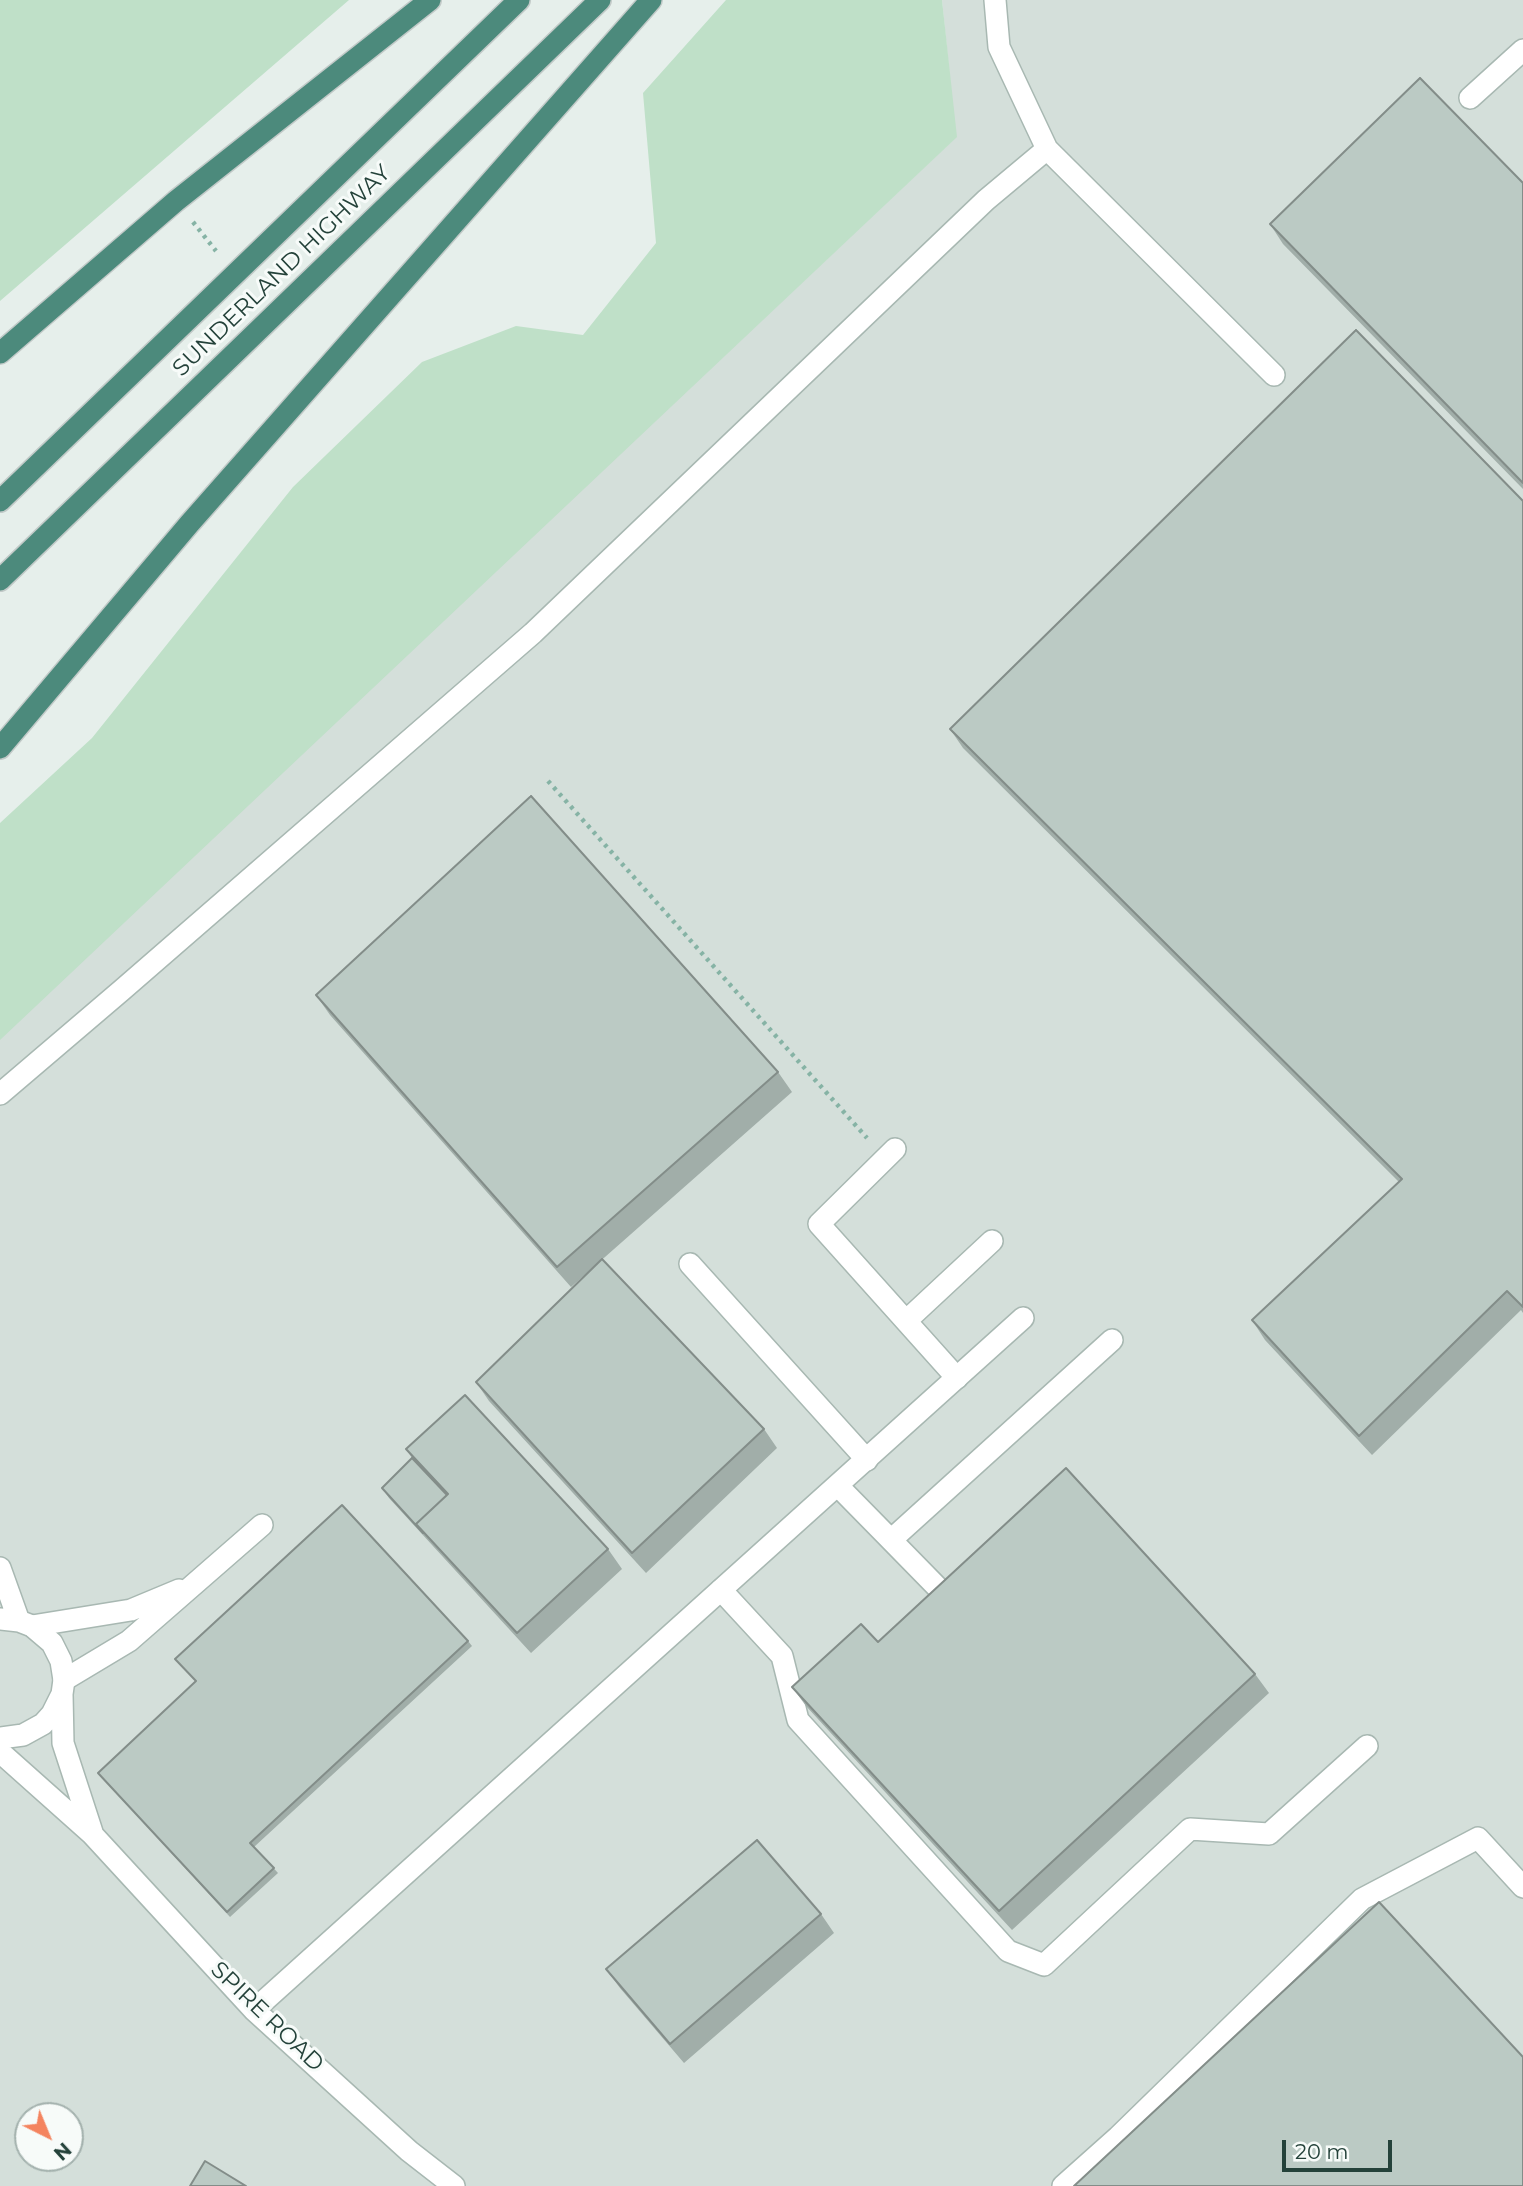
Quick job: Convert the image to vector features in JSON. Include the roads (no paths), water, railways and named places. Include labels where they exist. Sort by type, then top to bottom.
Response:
[{"type":"highway","points":[[0,353],[176,201],[430,0]]},
{"type":"highway","name":"SUNDERLAND HIGHWAY","points":[[0,501],[519,0]]},
{"type":"highway","name":"SUNDERLAND HIGHWAY","points":[[0,580],[600,0]]},
{"type":"highway","points":[[0,748],[190,523],[651,0]]},
{"type":"street","points":[[995,0],[999,47],[1047,149],[1274,375]]},
{"type":"street","points":[[1470,98],[1523,50]]},
{"type":"street","points":[[0,1094],[533,633],[986,200],[1047,149]]},
{"type":"street","points":[[890,1154],[819,1224],[957,1378]]},
{"type":"street","points":[[906,1321],[992,1241]]},
{"type":"street","points":[[690,1264],[867,1460]]},
{"type":"street","points":[[254,2010],[1023,1318]]},
{"type":"street","points":[[891,1540],[1112,1340]]},
{"type":"street","points":[[838,1486],[938,1588]]},
{"type":"street","points":[[0,1738],[23,1735],[43,1724],[52,1714],[63,1687],[129,1641],[262,1525]]},
{"type":"street","name":"SPIRE ROAD","points":[[0,1568],[17,1622],[52,1643],[61,1661],[63,1743],[92,1834]]},
{"type":"street","points":[[17,1622],[131,1610],[200,1581]]},
{"type":"street","points":[[721,1590],[782,1656],[798,1720],[1008,1951],[1044,1965],[1190,1829],[1269,1834],[1367,1746]]},
{"type":"street","name":"SPIRE ROAD","points":[[0,1752],[92,1834],[254,2010],[409,2151],[454,2186]]},
{"type":"street","points":[[1063,2186],[1118,2137],[1362,1899],[1478,1838],[1523,1887]]}]
